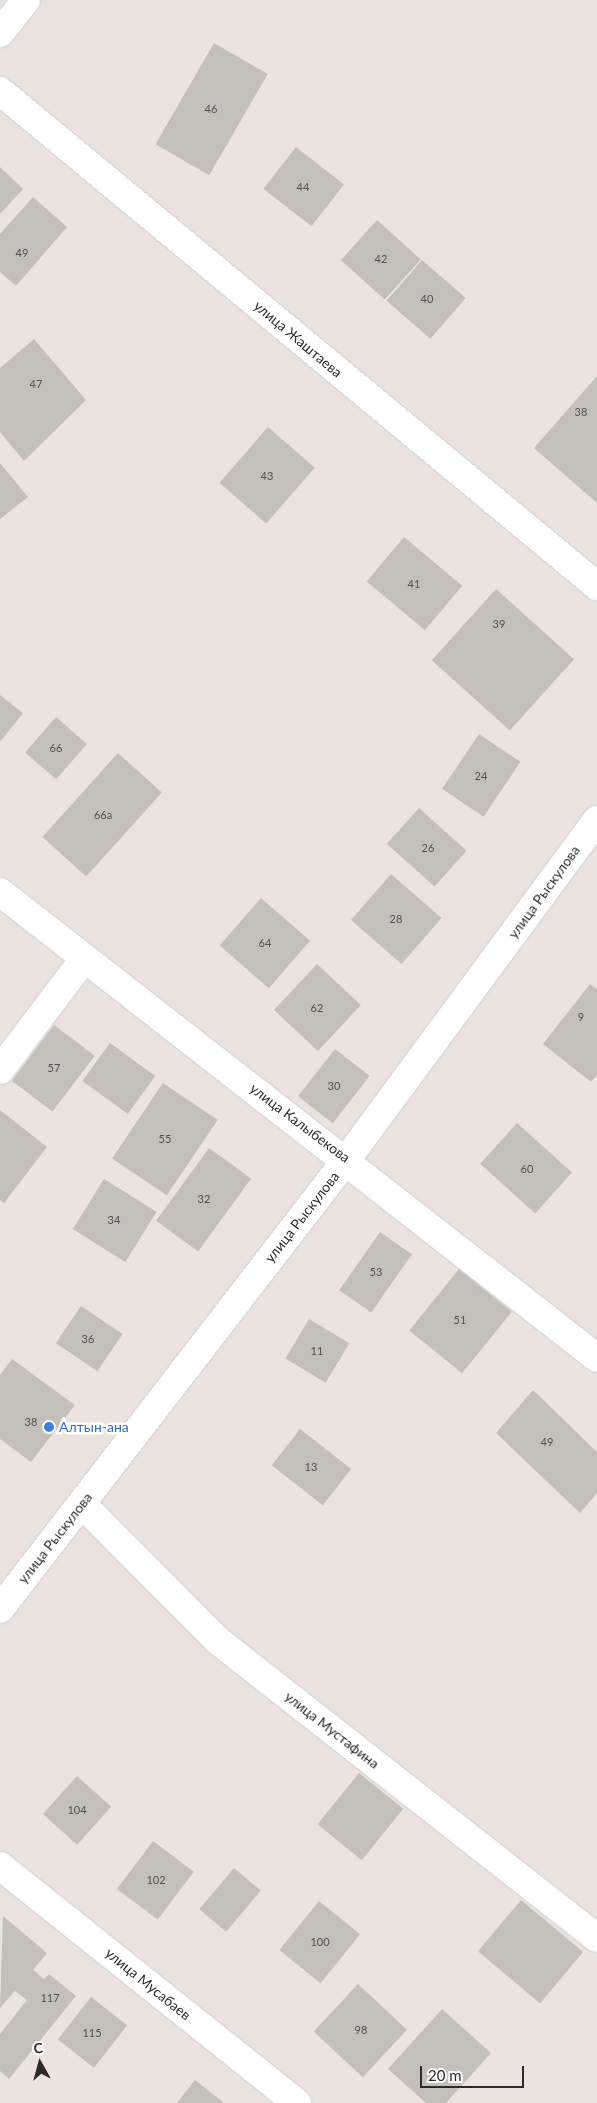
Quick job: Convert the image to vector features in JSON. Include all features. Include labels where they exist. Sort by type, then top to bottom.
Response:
[{"type":"street","points":[[0,33],[26,0]]},
{"type":"street","name":"улица Жаштаева","points":[[0,91],[597,586]]},
{"type":"street","name":"улица Рыскулова","points":[[0,1609],[347,1159],[597,820]]},
{"type":"street","name":"улица Калыбекова","points":[[0,892],[84,959],[347,1159],[597,1358]]},
{"type":"street","points":[[0,1070],[84,959]]},
{"type":"street","name":"улица Мустафина","points":[[82,1504],[217,1640],[597,1938]]},
{"type":"street","name":"улица Мусабаев","points":[[0,1866],[297,2103]]},
{"type":"building","points":[[214,43],[268,74],[209,175],[156,144]]},
{"type":"building","points":[[296,147],[344,185],[311,226],[263,189]]},
{"type":"building","points":[[0,167],[23,189],[0,214]]},
{"type":"building","points":[[33,197],[67,227],[16,286],[0,272],[0,234]]},
{"type":"building","points":[[377,220],[421,259],[385,300],[341,260]]},
{"type":"building","points":[[422,260],[466,298],[430,339],[387,301]]},
{"type":"building","points":[[34,339],[86,400],[24,461],[0,432],[0,368]]},
{"type":"building","points":[[597,376],[597,503],[534,448]]},
{"type":"building","points":[[268,427],[315,468],[266,524],[219,483]]},
{"type":"building","points":[[0,463],[28,497],[0,519]]},
{"type":"building","points":[[404,537],[462,586],[425,630],[367,581]]},
{"type":"building","points":[[496,589],[574,659],[510,731],[432,660]]},
{"type":"building","points":[[0,695],[23,713],[0,742]]},
{"type":"building","points":[[56,717],[87,744],[56,779],[25,752]]},
{"type":"building","points":[[479,734],[520,762],[484,817],[442,789]]},
{"type":"building","points":[[118,753],[162,792],[86,876],[42,837]]},
{"type":"building","points":[[419,808],[467,851],[434,886],[387,844]]},
{"type":"building","points":[[391,874],[442,918],[402,964],[351,920]]},
{"type":"building","points":[[261,898],[310,941],[269,988],[220,946]]},
{"type":"building","points":[[317,964],[361,1005],[318,1051],[274,1010]]},
{"type":"building","points":[[590,984],[597,989],[597,1075],[591,1082],[543,1044]]},
{"type":"building","points":[[54,1025],[95,1056],[53,1112],[12,1081]]},
{"type":"building","points":[[110,1043],[155,1076],[128,1114],[82,1081]]},
{"type":"building","points":[[335,1049],[370,1076],[333,1123],[298,1096]]},
{"type":"building","points":[[163,1083],[218,1120],[167,1195],[112,1158]]},
{"type":"building","points":[[0,1110],[47,1147],[4,1203],[0,1200]]},
{"type":"building","points":[[517,1123],[572,1173],[535,1213],[480,1164]]},
{"type":"building","points":[[209,1148],[251,1179],[198,1251],[156,1221]]},
{"type":"building","points":[[104,1179],[157,1212],[125,1262],[73,1229]]},
{"type":"building","points":[[380,1232],[412,1254],[371,1313],[339,1290]]},
{"type":"building","points":[[459,1269],[512,1312],[462,1373],[409,1330]]},
{"type":"building","points":[[81,1306],[122,1334],[97,1371],[56,1343]]},
{"type":"building","points":[[309,1319],[349,1343],[326,1383],[285,1358]]},
{"type":"building","points":[[12,1359],[75,1405],[31,1462],[0,1439],[0,1375]]},
{"type":"building","points":[[533,1390],[597,1452],[597,1493],[580,1513],[496,1433]]},
{"type":"building","points":[[300,1429],[351,1469],[323,1505],[272,1465]]},
{"type":"building","points":[[359,1773],[403,1809],[362,1860],[317,1824]]},
{"type":"building","points":[[77,1776],[111,1807],[77,1845],[43,1814]]},
{"type":"building","points":[[153,1841],[194,1872],[158,1920],[117,1889]]},
{"type":"building","points":[[234,1868],[261,1890],[226,1932],[199,1909]]},
{"type":"building","points":[[521,1900],[583,1952],[540,2003],[478,1951]]},
{"type":"building","points":[[319,1901],[360,1934],[321,1983],[279,1950]]},
{"type":"building","points":[[3,1916],[47,1953],[33,1970],[44,1979],[49,1974],[76,1996],[9,2079],[0,2071],[0,2034],[27,2000],[15,1991],[0,2008]]},
{"type":"building","points":[[358,1984],[407,2030],[363,2077],[314,2032]]},
{"type":"building","points":[[91,1997],[127,2025],[94,2068],[58,2040]]},
{"type":"building","points":[[442,2009],[491,2053],[446,2103],[426,2103],[388,2069]]},
{"type":"building","points":[[195,2080],[224,2103],[177,2103]]},
{"type":"place","name":"Алтын-ана","points":[[49,1427]]}]
